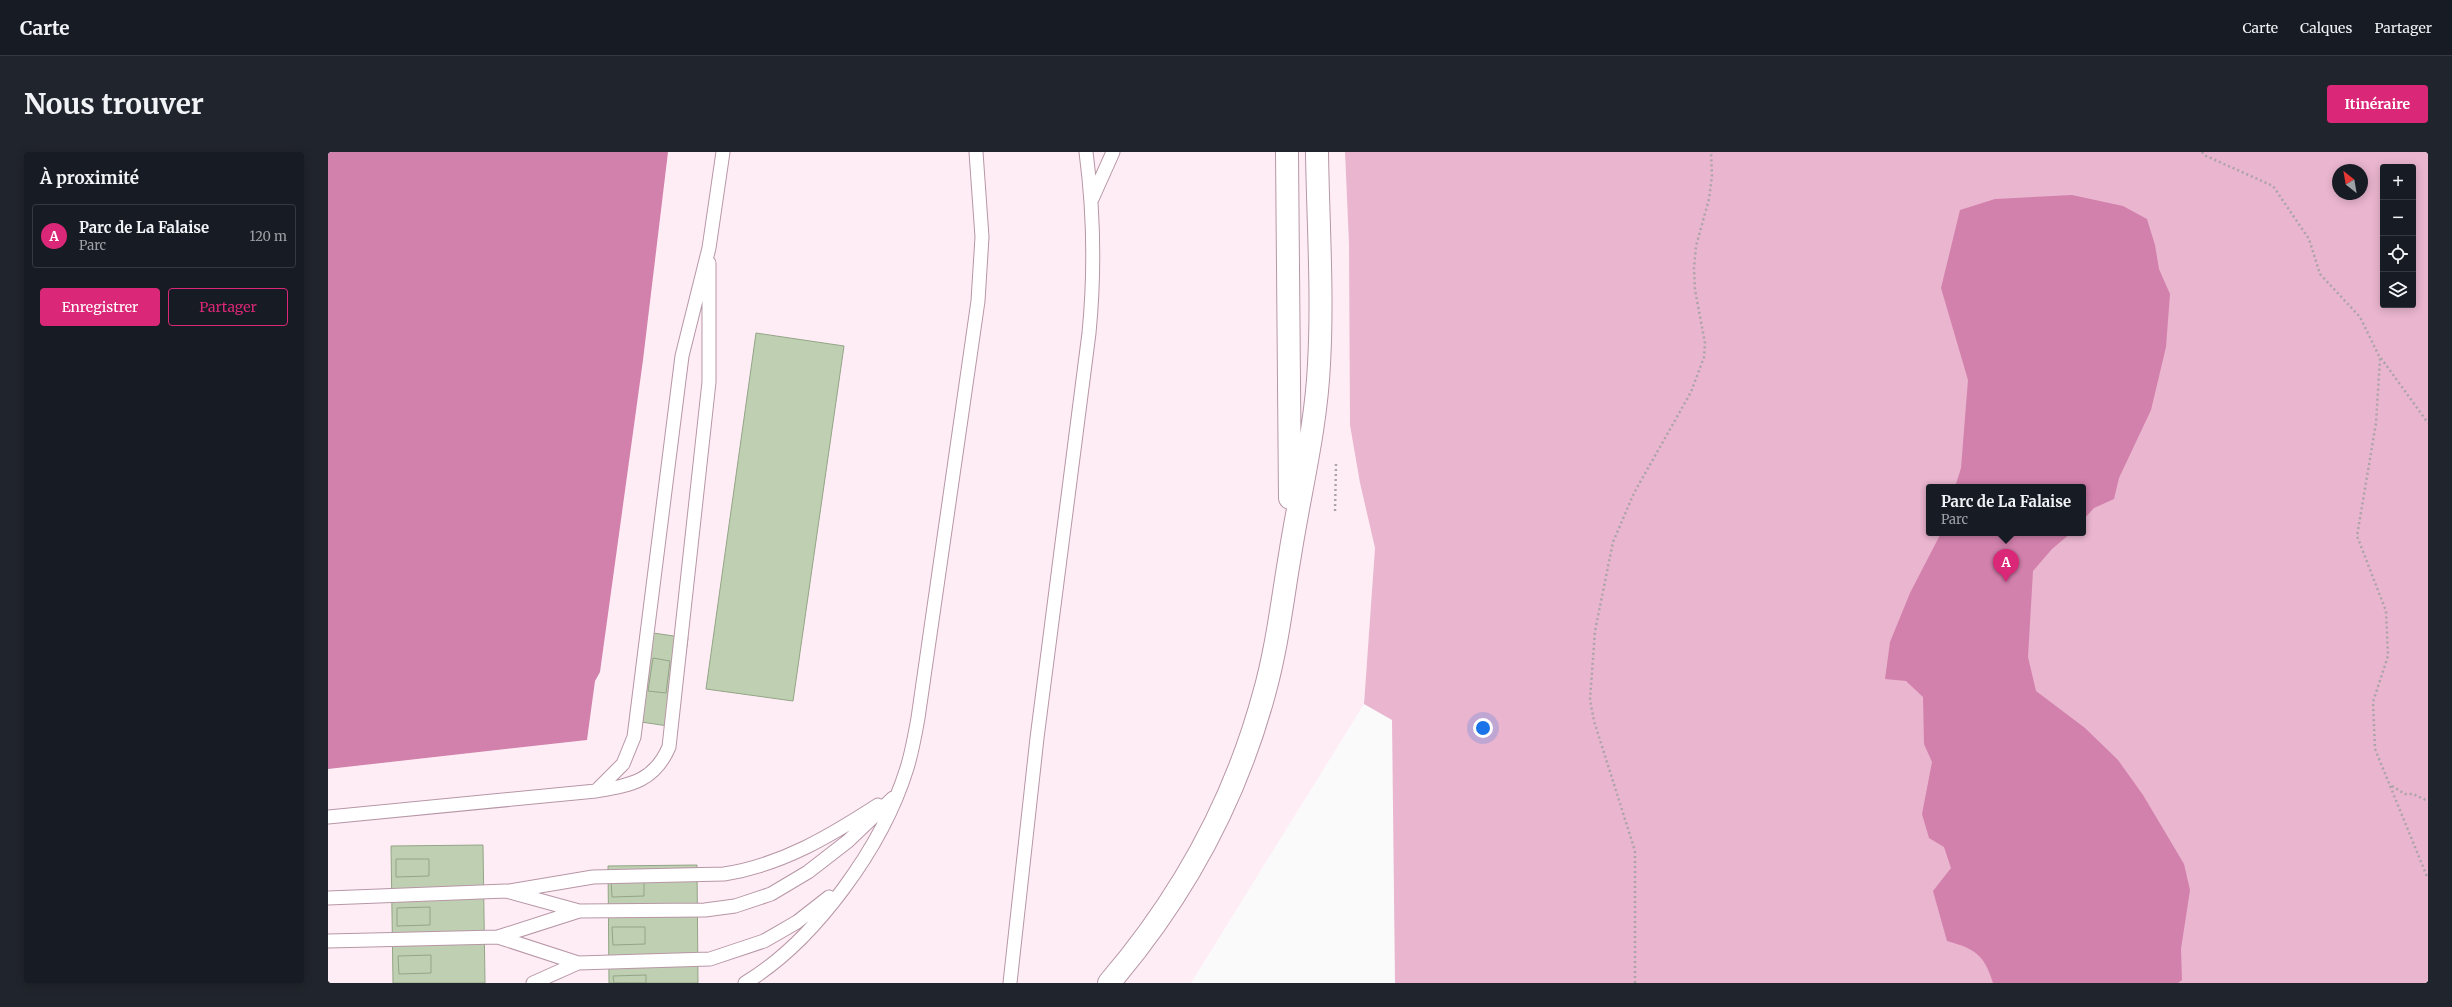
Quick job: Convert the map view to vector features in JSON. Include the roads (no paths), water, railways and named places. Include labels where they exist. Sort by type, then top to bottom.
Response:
[{"type":"street","points":[[1287,152],[1291,397],[1290,555]]},
{"type":"street","points":[[1109,983],[1156,924],[1213,828],[1246,751],[1266,685],[1278,632],[1290,555],[1312,438],[1319,363],[1317,152]]},
{"type":"lane","points":[[596,791],[623,764],[634,737],[682,356],[709,248],[723,152]]},
{"type":"lane","points":[[745,983],[787,952],[838,896],[877,836],[907,769],[918,718],[977,309],[982,237],[976,152]]},
{"type":"lane","points":[[1010,983],[1037,738],[1089,333],[1094,279],[1092,199],[1086,152]]},
{"type":"lane","points":[[1092,199],[1113,152]]},
{"type":"lane","points":[[328,817],[596,791],[621,787],[642,779],[660,765],[668,747],[710,375],[709,248]]},
{"type":"lane","points":[[328,898],[506,891],[593,877],[724,874],[742,871],[781,859],[818,842],[898,792]]},
{"type":"lane","points":[[506,891],[579,910],[706,910],[735,906],[771,894],[790,884],[831,856],[898,792]]},
{"type":"lane","points":[[498,937],[578,963],[710,959],[757,944],[782,931],[848,881]]},
{"type":"lane","points":[[328,941],[498,937],[579,910]]},
{"type":"lane","points":[[533,983],[578,963]]},
{"type":"place","name":"Parc de La Falaise","points":[[2006,582]]}]
